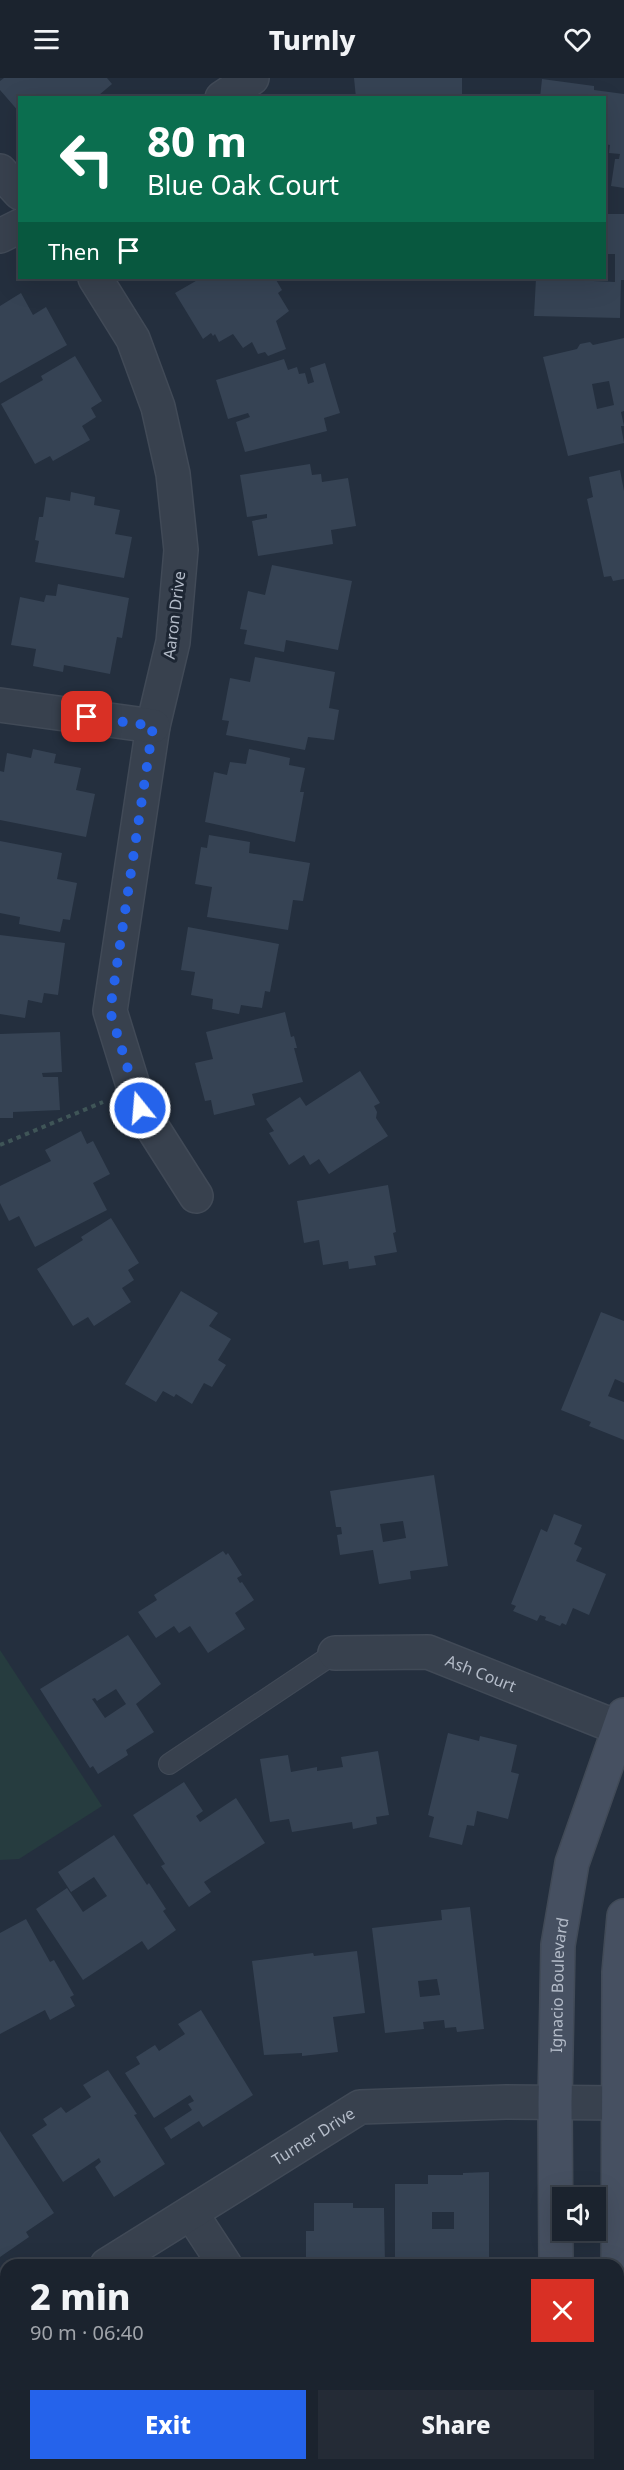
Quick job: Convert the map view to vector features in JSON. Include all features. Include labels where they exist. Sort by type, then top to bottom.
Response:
[{"type":"main road","name":"Ignacio Boulevard","points":[[556,2259],[555,2103],[558,1945],[572,1863],[622,1722]]},
{"type":"main road","points":[[618,2259],[619,1972],[624,1916]]},
{"type":"street","points":[[225,96],[252,78]]},
{"type":"street","points":[[0,171],[18,191]]},
{"type":"street","points":[[0,236],[18,227]]},
{"type":"street","name":"Aaron Drive","points":[[96,279],[133,339],[158,407],[173,474],[181,550],[173,642],[153,726],[110,1011],[140,1108],[196,1196]]},
{"type":"street","points":[[0,705],[153,726]]},
{"type":"street","name":"Ash Court","points":[[335,1653],[428,1652],[572,1707],[622,1722]]},
{"type":"street","name":"Turner Drive","points":[[117,2259],[360,2107],[619,2103]]},
{"type":"street","points":[[191,2213],[221,2259]]},
{"type":"lane","points":[[169,1764],[335,1653]]},
{"type":"path","points":[[0,1145],[134,1089]]},
{"type":"green space","points":[[0,1650],[102,1806],[19,1859],[0,1860]]},
{"type":"building","points":[[4,78],[107,78],[112,84],[100,96],[18,96],[18,111],[0,90],[0,81]]},
{"type":"building","points":[[354,78],[462,78],[462,96],[356,96]]},
{"type":"building","points":[[542,79],[594,86],[594,90],[624,94],[624,188],[611,186],[615,159],[619,159],[620,154],[609,153],[610,145],[606,144],[606,96],[540,96]]},
{"type":"building","points":[[606,214],[624,214],[624,280],[621,280],[620,318],[534,316],[536,279],[593,279],[593,281],[615,282],[615,254],[606,254]]},
{"type":"building","points":[[199,279],[276,279],[282,290],[278,293],[289,311],[276,321],[286,349],[268,356],[265,352],[258,354],[252,342],[243,348],[233,334],[219,342],[215,334],[213,336],[211,333],[203,339],[175,293]]},
{"type":"building","points":[[21,293],[33,315],[46,307],[67,345],[0,383],[0,306]]},
{"type":"building","points":[[624,338],[624,411],[621,412],[624,426],[621,426],[624,443],[568,456],[543,357],[577,349],[580,344],[590,342],[593,345]],"holes":[[[609,381],[614,405],[597,409],[592,384]]]},
{"type":"building","points":[[75,356],[102,401],[91,408],[96,417],[82,426],[90,440],[53,461],[50,456],[35,464],[1,404],[43,380],[41,376]]},
{"type":"building","points":[[284,359],[288,370],[297,367],[299,374],[305,373],[308,384],[314,382],[310,368],[325,363],[340,413],[324,418],[327,431],[245,452],[236,422],[250,417],[248,413],[228,419],[216,380]]},
{"type":"building","points":[[310,464],[312,475],[321,474],[322,482],[348,478],[356,526],[331,530],[333,544],[258,556],[252,521],[267,518],[267,514],[247,517],[240,475]]},
{"type":"building","points":[[620,470],[624,491],[624,579],[613,581],[611,576],[604,577],[587,499],[593,497],[589,477]]},
{"type":"building","points":[[71,492],[95,497],[94,505],[120,510],[115,534],[132,537],[124,578],[35,562],[39,541],[35,540],[39,517],[43,517],[46,497],[70,501]]},
{"type":"building","points":[[272,565],[352,581],[338,650],[286,640],[284,652],[244,644],[247,630],[240,629],[248,591],[265,595]]},
{"type":"building","points":[[58,584],[129,598],[122,638],[117,637],[110,674],[64,665],[63,672],[33,666],[36,649],[11,645],[20,597],[44,602],[46,595],[56,596]]},
{"type":"building","points":[[255,657],[335,672],[329,708],[339,710],[334,740],[308,737],[305,750],[226,735],[229,721],[222,720],[230,678],[250,682]]},
{"type":"building","points":[[33,749],[56,754],[54,763],[81,768],[76,790],[95,794],[86,837],[0,820],[0,771],[4,772],[7,753],[31,758]]},
{"type":"building","points":[[249,749],[290,758],[289,765],[305,768],[300,792],[304,792],[295,842],[205,822],[214,772],[227,775],[230,762],[246,764]]},
{"type":"building","points":[[209,835],[250,842],[249,853],[310,863],[303,901],[293,900],[288,930],[207,917],[212,887],[195,884],[201,847],[207,848]]},
{"type":"building","points":[[0,841],[62,853],[57,879],[77,883],[70,920],[63,919],[60,932],[19,924],[20,917],[0,913]]},
{"type":"building","points":[[188,927],[279,944],[270,992],[265,991],[262,1008],[241,1005],[239,1014],[212,1009],[213,999],[191,995],[195,972],[181,970]]},
{"type":"building","points":[[0,935],[65,943],[58,995],[44,993],[42,1003],[28,1000],[25,1018],[0,1014]]},
{"type":"building","points":[[285,1012],[291,1037],[294,1036],[297,1048],[294,1048],[303,1082],[252,1094],[255,1105],[214,1115],[211,1100],[205,1101],[195,1063],[213,1059],[206,1032]]},
{"type":"building","points":[[60,1032],[62,1072],[42,1073],[43,1077],[58,1077],[60,1110],[13,1112],[13,1118],[0,1118],[0,1034]]},
{"type":"building","points":[[360,1071],[380,1103],[374,1106],[377,1112],[376,1118],[388,1136],[329,1174],[319,1159],[310,1165],[304,1155],[289,1165],[269,1133],[274,1131],[266,1119],[300,1097],[306,1106]]},
{"type":"building","points":[[81,1131],[87,1144],[93,1141],[110,1174],[93,1183],[107,1210],[35,1247],[19,1216],[9,1221],[0,1203],[0,1186],[51,1161],[45,1150]]},
{"type":"building","points":[[388,1185],[397,1252],[374,1256],[376,1265],[349,1269],[348,1261],[323,1265],[319,1240],[304,1243],[297,1201]]},
{"type":"building","points":[[111,1218],[139,1263],[128,1270],[134,1280],[122,1288],[131,1302],[94,1326],[88,1317],[73,1326],[37,1269],[83,1240],[81,1237]]},
{"type":"building","points":[[181,1291],[218,1313],[209,1326],[231,1339],[218,1360],[226,1365],[212,1387],[204,1383],[192,1404],[176,1394],[174,1397],[163,1391],[156,1402],[125,1384]]},
{"type":"building","points":[[601,1312],[624,1321],[624,1383],[615,1379],[608,1396],[624,1402],[624,1440],[589,1426],[591,1422],[561,1410]]},
{"type":"building","points":[[434,1475],[448,1566],[410,1571],[411,1579],[379,1584],[373,1550],[340,1555],[337,1535],[342,1534],[341,1527],[336,1527],[330,1491]],"holes":[[[403,1521],[406,1538],[383,1542],[380,1524]]]},
{"type":"building","points":[[554,1514],[582,1525],[574,1544],[582,1548],[576,1561],[606,1574],[589,1615],[573,1608],[566,1625],[562,1623],[560,1626],[545,1620],[546,1617],[540,1615],[537,1621],[513,1611],[516,1606],[511,1604],[541,1529],[547,1532]]},
{"type":"building","points":[[223,1551],[226,1555],[228,1553],[242,1575],[237,1578],[254,1600],[235,1613],[245,1629],[208,1653],[190,1626],[179,1633],[174,1626],[156,1638],[138,1612],[157,1600],[154,1595]]},
{"type":"building","points":[[128,1635],[161,1684],[136,1704],[154,1732],[126,1750],[128,1755],[98,1774],[93,1766],[90,1768],[40,1689]],"holes":[[[116,1689],[126,1704],[105,1718],[92,1699],[95,1698],[97,1701]]]},
{"type":"building","points":[[448,1733],[479,1741],[480,1736],[517,1745],[511,1772],[519,1774],[508,1819],[477,1811],[474,1826],[467,1825],[462,1845],[429,1837],[434,1817],[428,1815]]},
{"type":"building","points":[[378,1751],[389,1815],[376,1817],[377,1824],[353,1829],[352,1822],[292,1832],[289,1819],[270,1822],[260,1759],[288,1755],[291,1772],[317,1767],[317,1771],[343,1767],[341,1757]]},
{"type":"building","points":[[184,1782],[203,1811],[196,1816],[200,1822],[236,1798],[265,1843],[204,1882],[211,1892],[189,1907],[161,1866],[165,1864],[133,1815]]},
{"type":"building","points":[[114,1835],[166,1909],[163,1911],[176,1930],[148,1950],[142,1941],[83,1980],[36,1909],[67,1888],[83,1912],[107,1896],[94,1877],[71,1892],[58,1872]]},
{"type":"building","points":[[470,1907],[484,2029],[457,2032],[456,2027],[445,2028],[444,2020],[423,2022],[424,2029],[385,2033],[372,1928],[442,1920],[441,1910]],"holes":[[[437,1979],[440,1995],[420,1997],[418,1981]]]},
{"type":"building","points":[[26,1919],[50,1962],[54,1960],[74,1995],[70,1997],[75,2006],[50,2020],[45,2010],[0,2034],[0,1933]]},
{"type":"building","points":[[357,1951],[365,2013],[333,2017],[338,2052],[302,2056],[302,2053],[264,2055],[252,1961],[313,1953],[314,1956]]},
{"type":"building","points":[[201,2010],[253,2095],[203,2127],[199,2121],[171,2139],[164,2128],[192,2110],[188,2104],[194,2101],[190,2095],[154,2118],[125,2073],[140,2064],[136,2057],[155,2045],[159,2051],[185,2034],[178,2024]]},
{"type":"building","points":[[108,2070],[137,2114],[134,2115],[165,2164],[114,2197],[95,2167],[101,2162],[99,2158],[63,2182],[32,2135],[47,2125],[43,2119],[61,2107],[66,2113],[91,2097],[83,2085]]},
{"type":"building","points":[[0,2131],[54,2213],[26,2232],[29,2237],[0,2257]]},
{"type":"building","points":[[489,2172],[489,2259],[395,2259],[395,2184],[428,2184],[428,2175],[463,2175],[463,2173]],"holes":[[[432,2212],[454,2212],[454,2229],[432,2229]]]},
{"type":"building","points":[[314,2203],[353,2203],[353,2208],[384,2208],[385,2259],[306,2259],[306,2231],[314,2231]]},
{"type":"route","points":[[87,717],[153,726],[110,1011],[140,1108]]}]
